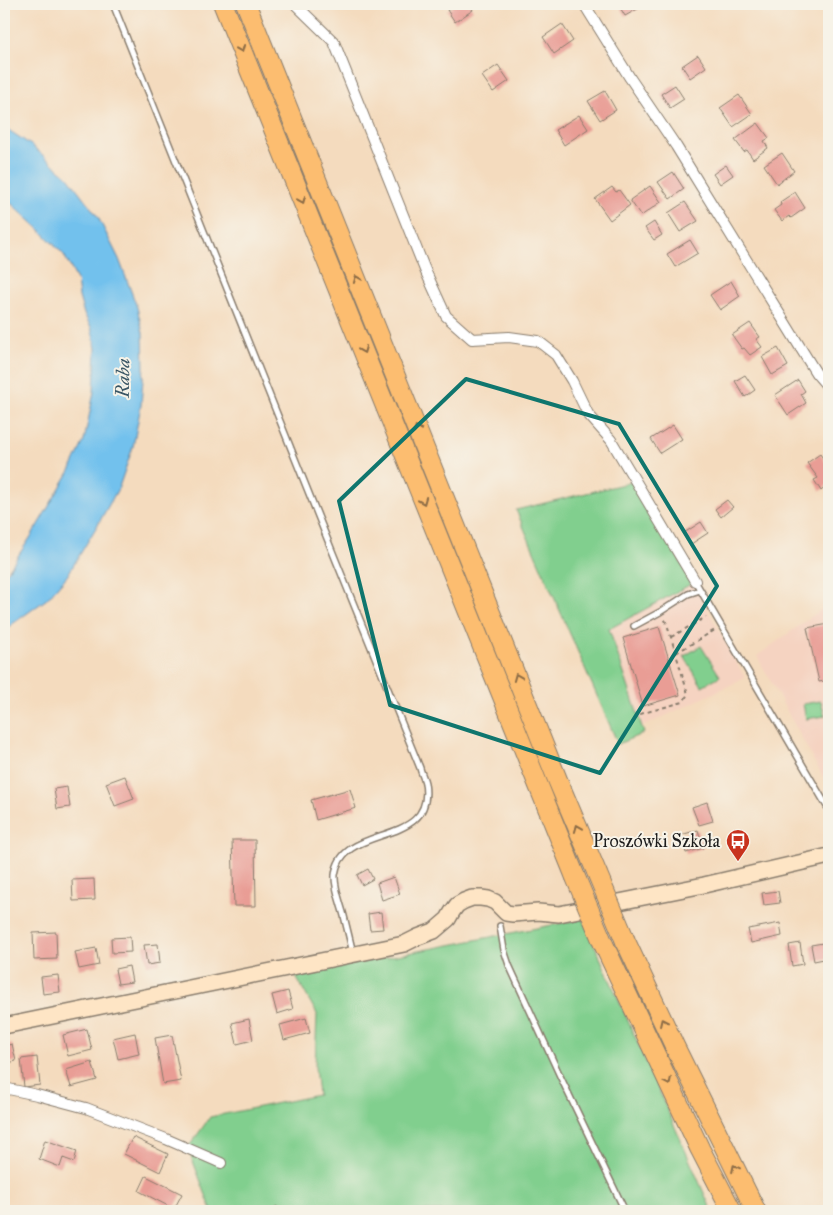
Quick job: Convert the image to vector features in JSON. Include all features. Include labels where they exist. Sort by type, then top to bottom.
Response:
[{"type":"highway","points":[[223,4],[603,943],[696,1140],[732,1211]]},
{"type":"highway","points":[[246,4],[625,940],[675,1047],[756,1211]]},
{"type":"main road","points":[[4,1026],[404,944],[434,931],[448,919],[457,905],[472,898],[488,899],[501,907],[506,913],[538,912],[559,914],[704,885],[829,856]]},
{"type":"street","points":[[296,4],[334,42],[425,270],[446,316],[472,338],[509,337],[538,341],[556,355],[572,381],[588,414],[611,440],[697,586]]},
{"type":"street","points":[[584,4],[686,162],[816,373],[829,388]]},
{"type":"street","points":[[4,1088],[86,1108],[166,1138],[221,1163]]},
{"type":"lane","points":[[113,4],[425,783],[425,800],[422,811],[416,820],[404,827],[361,843],[348,850],[341,857],[335,875],[353,954]]},
{"type":"lane","points":[[634,626],[660,612],[697,586],[829,810]]},
{"type":"lane","points":[[500,926],[509,965],[625,1211]]},
{"type":"path","points":[[640,714],[683,702],[688,694],[667,624],[660,612]]},
{"type":"path","points":[[671,637],[713,612]]},
{"type":"path","points":[[676,653],[721,626]]},
{"type":"highlighted area","points":[[466,379],[619,424],[717,586],[600,773],[390,705],[339,501]]},
{"type":"shaded area","points":[[693,583],[745,678],[642,727],[609,629]]},
{"type":"shaded area","points":[[829,604],[829,788],[757,656]]},
{"type":"green space","points":[[632,482],[693,583],[609,629],[644,733],[618,744],[516,510]]},
{"type":"green space","points":[[701,646],[720,676],[702,686],[684,656]]},
{"type":"green space","points":[[821,701],[825,716],[806,719],[803,704]]},
{"type":"green space","points":[[583,919],[712,1211],[212,1211],[188,1148],[210,1117],[318,1095],[315,1067],[317,1014],[295,975]]},
{"type":"water","name":"Raba","points":[[4,127],[31,145],[68,177],[98,217],[119,259],[137,307],[143,333],[144,367],[141,405],[133,447],[119,487],[67,576],[47,599],[4,630],[4,574],[30,538],[71,469],[84,441],[94,392],[96,348],[91,327],[84,314],[79,297],[77,280],[64,255],[4,197]]},
{"type":"building","points":[[451,4],[469,4],[473,10],[455,22],[447,10],[453,7]]},
{"type":"building","points":[[618,4],[642,4],[643,6],[625,16]]},
{"type":"building","points":[[562,24],[573,41],[554,54],[543,37]]},
{"type":"building","points":[[698,55],[706,67],[690,78],[682,66]]},
{"type":"building","points":[[498,65],[509,81],[493,92],[482,76]]},
{"type":"building","points":[[675,85],[684,99],[670,108],[661,94]]},
{"type":"building","points":[[605,91],[616,110],[600,120],[588,101]]},
{"type":"building","points":[[739,95],[752,114],[733,127],[720,108]]},
{"type":"building","points":[[579,115],[588,129],[564,145],[555,130]]},
{"type":"building","points":[[758,123],[769,138],[764,141],[768,148],[753,159],[747,150],[744,152],[735,140]]},
{"type":"building","points":[[782,153],[794,171],[777,184],[764,165]]},
{"type":"building","points":[[726,165],[733,175],[720,184],[713,174]]},
{"type":"building","points":[[673,172],[684,189],[670,199],[658,182]]},
{"type":"building","points":[[650,186],[661,202],[641,216],[630,200]]},
{"type":"building","points":[[612,187],[616,192],[619,190],[630,205],[610,220],[595,199]]},
{"type":"building","points":[[795,192],[805,208],[791,218],[789,216],[782,221],[774,210],[781,205],[780,202]]},
{"type":"building","points":[[685,202],[698,221],[680,232],[668,213]]},
{"type":"building","points":[[654,222],[662,235],[654,240],[645,228]]},
{"type":"building","points":[[690,240],[698,253],[675,267],[667,254]]},
{"type":"building","points":[[731,281],[740,296],[720,310],[710,295]]},
{"type":"building","points":[[750,323],[760,337],[756,339],[762,347],[750,355],[744,348],[742,349],[732,335]]},
{"type":"building","points":[[778,348],[788,366],[772,375],[762,357]]},
{"type":"building","points":[[745,375],[755,390],[745,397],[735,381]]},
{"type":"building","points":[[798,380],[805,391],[801,394],[806,403],[788,415],[775,395]]},
{"type":"building","points":[[673,425],[682,439],[660,453],[651,439]]},
{"type":"building","points":[[820,454],[829,467],[829,484],[821,491],[814,480],[818,478],[807,463]]},
{"type":"building","points":[[727,500],[733,507],[721,517],[715,509]]},
{"type":"building","points":[[701,522],[708,533],[691,544],[684,533]]},
{"type":"building","points":[[829,624],[829,680],[819,682],[807,628]]},
{"type":"building","points":[[659,627],[680,695],[643,706],[623,638]]},
{"type":"building","points":[[125,776],[134,799],[115,806],[106,783]]},
{"type":"building","points":[[67,787],[70,807],[57,809],[54,789]]},
{"type":"building","points":[[350,789],[356,808],[316,820],[311,800]]},
{"type":"building","points":[[707,802],[713,821],[699,825],[692,807]]},
{"type":"building","points":[[698,830],[703,848],[686,853],[681,835]]},
{"type":"building","points":[[232,840],[255,840],[256,906],[234,906]]},
{"type":"building","points":[[368,869],[373,879],[362,885],[357,875]]},
{"type":"building","points":[[394,877],[400,894],[382,900],[377,883]]},
{"type":"building","points":[[94,879],[95,900],[73,901],[72,880]]},
{"type":"building","points":[[778,891],[780,903],[764,905],[762,893]]},
{"type":"building","points":[[381,912],[383,929],[370,930],[368,914]]},
{"type":"building","points":[[780,923],[782,936],[751,943],[748,929]]},
{"type":"building","points":[[56,932],[57,959],[34,960],[33,933]]},
{"type":"building","points":[[130,937],[131,952],[112,953],[111,938]]},
{"type":"building","points":[[829,942],[829,958],[814,961],[811,945]]},
{"type":"building","points":[[800,943],[803,964],[792,966],[789,945]]},
{"type":"building","points":[[158,944],[160,963],[147,965],[144,945]]},
{"type":"building","points":[[96,948],[99,965],[79,969],[75,952]]},
{"type":"building","points":[[129,966],[132,982],[118,984],[115,969]]},
{"type":"building","points":[[58,975],[60,992],[43,994],[41,977]]},
{"type":"building","points":[[288,991],[293,1009],[277,1014],[272,995]]},
{"type":"building","points":[[306,1018],[310,1033],[284,1040],[280,1025]]},
{"type":"building","points":[[249,1019],[253,1040],[237,1044],[232,1023]]},
{"type":"building","points":[[87,1029],[92,1050],[68,1056],[63,1035]]},
{"type":"building","points":[[135,1033],[139,1054],[118,1059],[113,1038]]},
{"type":"building","points":[[172,1035],[181,1081],[163,1084],[155,1038]]},
{"type":"building","points":[[12,1044],[16,1061],[4,1064],[4,1046]]},
{"type":"building","points":[[37,1057],[40,1085],[24,1087],[21,1059]]},
{"type":"building","points":[[92,1062],[97,1080],[71,1087],[66,1070]]},
{"type":"building","points":[[133,1137],[168,1154],[160,1172],[124,1154]]},
{"type":"building","points":[[45,1140],[77,1151],[74,1162],[63,1158],[60,1167],[39,1159]]},
{"type":"building","points":[[146,1176],[182,1194],[174,1209],[139,1191]]},
{"type":"building","points":[[276,1206],[283,1211],[273,1211]]},
{"type":"place","name":"Proszówki Szkoła","points":[[738,862]]}]
